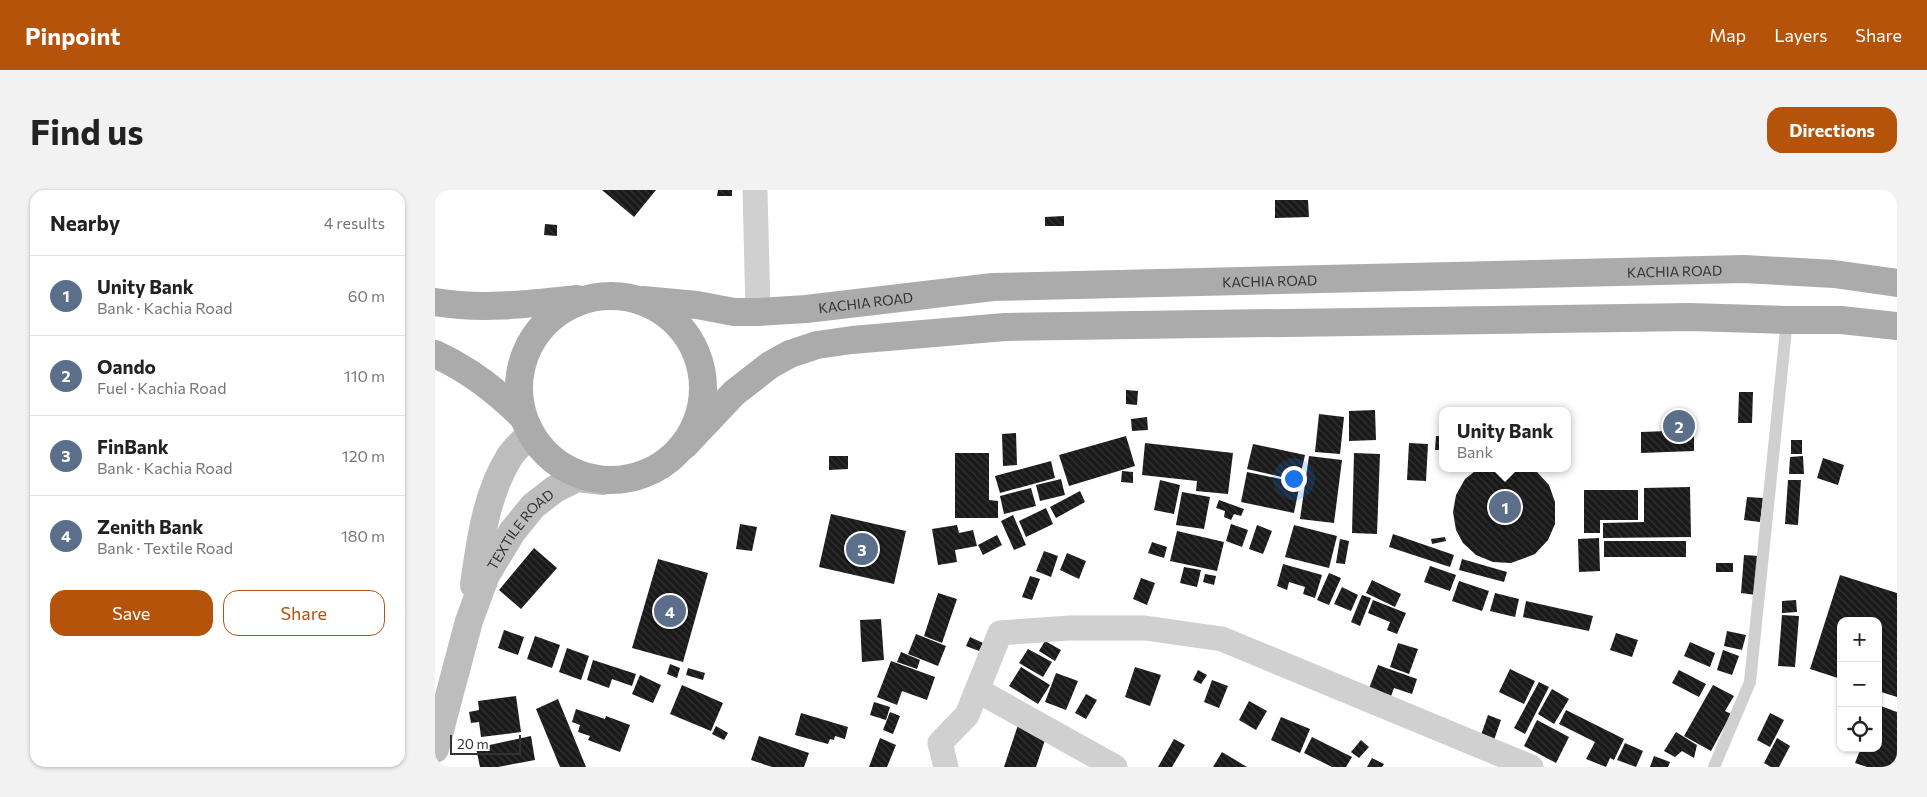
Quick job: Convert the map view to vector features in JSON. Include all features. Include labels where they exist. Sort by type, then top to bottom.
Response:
[{"type":"main road","name":"KACHIA ROAD","points":[[643,300],[697,305],[734,312],[758,312],[806,309],[993,287],[1744,269],[1834,274],[1897,282]]},
{"type":"main road","points":[[435,302],[461,306],[513,306],[621,295],[643,300],[669,314],[689,336],[701,362],[704,392],[698,420],[684,446]]},
{"type":"main road","points":[[527,425],[519,390],[522,364],[533,339],[550,319],[573,304],[598,296]]},
{"type":"main road","points":[[435,354],[500,394],[527,425],[550,458],[575,473],[604,480],[634,478],[661,466],[684,446],[734,393],[770,365],[790,354],[817,346],[852,340],[1005,327],[1690,317],[1841,320],[1897,326]]},
{"type":"street","points":[[755,190],[758,312]]},
{"type":"street","name":"TEXTILE ROAD","points":[[469,621],[482,532],[497,479],[527,425]]},
{"type":"street","name":"TEXTILE ROAD","points":[[435,749],[469,621],[485,575],[512,532],[533,506],[555,489],[577,478],[604,480]]},
{"type":"street","points":[[946,767],[940,743],[967,715],[1000,633],[1069,628],[1145,628],[1222,639],[1531,767]]},
{"type":"street","points":[[977,690],[1115,767]]},
{"type":"lane","points":[[1714,767],[1750,682],[1787,320]]},
{"type":"building","points":[[602,190],[656,190],[634,217]]},
{"type":"building","points":[[718,190],[732,190],[732,196],[717,196]]},
{"type":"building","points":[[1275,200],[1308,200],[1309,217],[1275,218]]},
{"type":"building","points":[[1064,216],[1064,226],[1045,226],[1045,217]]},
{"type":"building","points":[[545,224],[557,225],[557,236],[544,235]]},
{"type":"building","points":[[1126,390],[1138,391],[1137,405],[1126,404]]},
{"type":"building","points":[[1739,392],[1753,392],[1752,423],[1738,423]]},
{"type":"building","points":[[1375,410],[1376,440],[1349,441],[1349,411]]},
{"type":"building","points":[[1319,414],[1344,417],[1340,454],[1315,452]]},
{"type":"building","points":[[1147,417],[1148,430],[1132,431],[1131,419]]},
{"type":"building","points":[[1694,430],[1694,451],[1641,453],[1641,432]]},
{"type":"building","points":[[1016,433],[1017,465],[1003,466],[1002,434]]},
{"type":"building","points":[[1126,436],[1135,466],[1069,486],[1059,455]]},
{"type":"building","points":[[1436,436],[1439,436],[1439,450],[1435,450]]},
{"type":"building","points":[[1791,440],[1802,440],[1802,454],[1791,454]]},
{"type":"building","points":[[1145,443],[1233,453],[1228,494],[1196,491],[1197,481],[1142,475]]},
{"type":"building","points":[[1409,443],[1428,444],[1426,481],[1407,480]]},
{"type":"building","points":[[1253,444],[1305,455],[1299,481],[1247,469]]},
{"type":"building","points":[[955,453],[989,453],[989,500],[998,501],[998,518],[955,518]]},
{"type":"building","points":[[1354,453],[1380,454],[1377,534],[1352,533]]},
{"type":"building","points":[[829,456],[848,456],[848,469],[829,470]]},
{"type":"building","points":[[1309,456],[1342,460],[1334,523],[1300,519]]},
{"type":"building","points":[[1803,456],[1804,474],[1789,474],[1790,457]]},
{"type":"building","points":[[1823,458],[1844,465],[1838,485],[1817,478]]},
{"type":"building","points":[[1051,461],[1055,478],[1000,493],[995,476]]},
{"type":"building","points":[[1122,471],[1133,472],[1133,483],[1121,482]]},
{"type":"building","points":[[1247,472],[1300,483],[1294,513],[1241,502]]},
{"type":"building","points":[[1474,472],[1537,472],[1549,485],[1555,502],[1555,524],[1548,540],[1535,554],[1511,563],[1493,562],[1476,555],[1463,543],[1456,530],[1453,512],[1456,495],[1465,479]]},
{"type":"building","points":[[1061,479],[1065,495],[1040,501],[1036,485]]},
{"type":"building","points":[[1160,480],[1180,485],[1174,514],[1154,510]]},
{"type":"building","points":[[1788,480],[1801,480],[1798,525],[1785,524]]},
{"type":"building","points":[[1690,487],[1691,537],[1603,538],[1603,523],[1644,522],[1644,488]]},
{"type":"building","points":[[1031,488],[1036,506],[1004,514],[1000,496]]},
{"type":"building","points":[[1584,490],[1638,490],[1638,520],[1600,520],[1600,533],[1584,533]]},
{"type":"building","points":[[1080,491],[1085,502],[1056,518],[1050,507]]},
{"type":"building","points":[[1182,492],[1210,497],[1204,529],[1176,525]]},
{"type":"building","points":[[1747,497],[1763,498],[1760,522],[1744,520]]},
{"type":"building","points":[[1219,500],[1244,509],[1241,516],[1234,514],[1231,520],[1224,517],[1225,511],[1216,508]]},
{"type":"building","points":[[1046,508],[1053,524],[1026,537],[1019,521]]},
{"type":"building","points":[[831,514],[906,531],[894,584],[819,567]]},
{"type":"building","points":[[1013,515],[1026,545],[1014,550],[1001,521]]},
{"type":"building","points":[[740,524],[757,527],[752,551],[736,549]]},
{"type":"building","points":[[1231,524],[1248,530],[1242,547],[1226,541]]},
{"type":"building","points":[[957,525],[959,533],[973,530],[977,546],[955,550],[957,562],[938,565],[932,529]]},
{"type":"building","points":[[1257,525],[1272,531],[1263,554],[1249,549]]},
{"type":"building","points":[[1294,525],[1337,536],[1329,568],[1285,557]]},
{"type":"building","points":[[1177,531],[1224,542],[1217,571],[1170,561]]},
{"type":"building","points":[[1393,534],[1454,555],[1450,567],[1389,547]]},
{"type":"building","points":[[997,535],[1002,545],[983,555],[978,545]]},
{"type":"building","points":[[1445,537],[1446,541],[1432,544],[1431,539]]},
{"type":"building","points":[[1599,538],[1600,571],[1579,572],[1578,539]]},
{"type":"building","points":[[1340,539],[1349,541],[1345,564],[1336,563]]},
{"type":"building","points":[[1604,541],[1686,541],[1686,557],[1604,557]]},
{"type":"building","points":[[1152,542],[1167,547],[1164,558],[1148,553]]},
{"type":"building","points":[[534,548],[557,568],[521,609],[499,590]]},
{"type":"building","points":[[1044,551],[1058,556],[1051,577],[1036,571]]},
{"type":"building","points":[[1067,553],[1086,561],[1079,579],[1060,570]]},
{"type":"building","points":[[1744,555],[1759,556],[1756,595],[1741,593]]},
{"type":"building","points":[[658,559],[708,573],[683,662],[632,648]]},
{"type":"building","points":[[1462,559],[1507,572],[1504,582],[1459,570]]},
{"type":"building","points":[[1716,563],[1733,563],[1733,572],[1716,572]]},
{"type":"building","points":[[1283,564],[1322,575],[1315,598],[1303,594],[1305,587],[1289,582],[1287,590],[1277,586]]},
{"type":"building","points":[[1430,566],[1456,575],[1450,591],[1424,582]]},
{"type":"building","points":[[1184,567],[1201,570],[1197,587],[1180,583]]},
{"type":"building","points":[[1329,573],[1341,578],[1329,605],[1317,600]]},
{"type":"building","points":[[1205,574],[1216,576],[1214,585],[1203,582]]},
{"type":"building","points":[[1840,575],[1897,593],[1897,697],[1882,692],[1882,617],[1837,617],[1837,678],[1810,669]]},
{"type":"building","points":[[1030,576],[1040,579],[1032,600],[1022,597]]},
{"type":"building","points":[[1141,578],[1155,583],[1147,605],[1133,599]]},
{"type":"building","points":[[1372,580],[1401,594],[1395,607],[1366,593]]},
{"type":"building","points":[[1459,581],[1489,591],[1482,611],[1452,601]]},
{"type":"building","points":[[1342,587],[1358,595],[1351,611],[1334,604]]},
{"type":"building","points":[[938,593],[957,599],[942,643],[924,636]]},
{"type":"building","points":[[1495,593],[1519,599],[1515,617],[1490,611]]},
{"type":"building","points":[[1362,595],[1371,598],[1360,626],[1351,622]]},
{"type":"building","points":[[1373,600],[1406,613],[1397,634],[1387,630],[1390,622],[1368,613]]},
{"type":"building","points":[[1796,600],[1797,612],[1782,613],[1782,601]]},
{"type":"building","points":[[1526,601],[1593,616],[1589,631],[1523,617]]},
{"type":"building","points":[[1782,615],[1799,616],[1795,667],[1778,666]]},
{"type":"building","points":[[881,619],[884,660],[862,662],[860,620]]},
{"type":"building","points":[[504,630],[524,637],[518,655],[498,648]]},
{"type":"building","points":[[1727,631],[1746,635],[1742,650],[1724,646]]},
{"type":"building","points":[[1616,633],[1638,640],[1632,657],[1610,650]]},
{"type":"building","points":[[916,634],[946,646],[938,666],[908,654]]},
{"type":"building","points":[[535,636],[560,645],[552,668],[527,659]]},
{"type":"building","points":[[970,637],[983,643],[979,651],[966,646]]},
{"type":"building","points":[[1045,641],[1061,650],[1055,661],[1039,651]]},
{"type":"building","points":[[1690,642],[1715,653],[1710,667],[1684,656]]},
{"type":"building","points":[[1398,643],[1418,649],[1409,674],[1390,667]]},
{"type":"building","points":[[567,648],[589,656],[581,680],[559,672]]},
{"type":"building","points":[[1028,649],[1052,662],[1043,677],[1019,663]]},
{"type":"building","points":[[1723,650],[1739,656],[1732,675],[1717,670]]},
{"type":"building","points":[[901,652],[920,660],[917,669],[897,662]]},
{"type":"building","points":[[593,660],[636,674],[632,686],[612,679],[609,688],[587,680]]},
{"type":"building","points":[[891,661],[935,677],[927,700],[902,691],[897,705],[877,697]]},
{"type":"building","points":[[670,664],[680,668],[677,678],[667,674]]},
{"type":"building","points":[[1378,665],[1417,679],[1412,694],[1394,688],[1390,699],[1368,691]]},
{"type":"building","points":[[1021,667],[1050,685],[1038,704],[1009,686]]},
{"type":"building","points":[[1135,667],[1161,675],[1150,706],[1125,697]]},
{"type":"building","points":[[688,668],[705,673],[703,680],[686,675]]},
{"type":"building","points":[[1510,669],[1535,681],[1524,704],[1499,692]]},
{"type":"building","points":[[1198,670],[1207,675],[1201,684],[1193,680]]},
{"type":"building","points":[[1679,670],[1706,684],[1699,697],[1672,683]]},
{"type":"building","points":[[1056,673],[1078,681],[1066,710],[1045,702]]},
{"type":"building","points":[[640,675],[661,685],[653,703],[632,694]]},
{"type":"building","points":[[1212,680],[1228,686],[1219,708],[1204,702]]},
{"type":"building","points":[[1539,682],[1549,687],[1525,734],[1514,728]]},
{"type":"building","points":[[682,685],[723,703],[711,731],[670,714]]},
{"type":"building","points":[[1713,685],[1734,696],[1725,711],[1731,714],[1711,751],[1684,736]]},
{"type":"building","points":[[1552,689],[1569,699],[1554,724],[1538,714]]},
{"type":"building","points":[[1086,694],[1097,700],[1086,719],[1075,713]]},
{"type":"building","points":[[516,696],[521,732],[481,737],[479,722],[471,723],[469,712],[479,710],[478,701]]},
{"type":"building","points":[[558,699],[586,767],[560,767],[536,709]]},
{"type":"building","points":[[1249,701],[1267,711],[1256,730],[1239,720]]},
{"type":"building","points":[[874,702],[890,707],[886,720],[870,715]]},
{"type":"building","points":[[1882,706],[1897,712],[1897,767],[1867,767],[1855,763],[1859,752],[1882,752]]},
{"type":"building","points":[[576,709],[605,719],[606,716],[630,725],[620,752],[588,740],[590,736],[578,732],[580,725],[572,722]]},
{"type":"building","points":[[1566,710],[1624,739],[1614,760],[1610,758],[1606,767],[1586,759],[1595,742],[1559,724]]},
{"type":"building","points":[[890,712],[900,716],[893,734],[883,730]]},
{"type":"building","points":[[801,713],[848,727],[845,739],[835,736],[834,740],[830,739],[828,744],[795,735]]},
{"type":"building","points":[[1770,713],[1784,720],[1770,747],[1757,740]]},
{"type":"building","points":[[1488,715],[1501,720],[1494,740],[1481,735]]},
{"type":"building","points":[[1281,717],[1310,729],[1300,753],[1271,740]]},
{"type":"building","points":[[1537,720],[1569,737],[1556,763],[1524,746]]},
{"type":"building","points":[[1019,722],[1048,731],[1036,767],[1004,767]]},
{"type":"building","points":[[716,726],[728,733],[724,740],[712,734]]},
{"type":"building","points":[[1676,732],[1697,745],[1694,758],[1682,751],[1675,757],[1664,751]]},
{"type":"building","points":[[531,736],[535,760],[498,767],[480,767],[476,748]]},
{"type":"building","points":[[759,736],[809,753],[804,767],[772,767],[751,760]]},
{"type":"building","points":[[1312,737],[1352,757],[1346,767],[1332,767],[1304,753]]},
{"type":"building","points":[[880,738],[896,745],[887,767],[869,767]]},
{"type":"building","points":[[1777,738],[1790,746],[1779,767],[1771,767],[1764,763]]},
{"type":"building","points":[[1174,739],[1185,745],[1172,767],[1158,767]]},
{"type":"building","points":[[1361,740],[1369,747],[1359,758],[1351,752]]},
{"type":"building","points":[[1625,743],[1643,751],[1636,767],[1617,760]]},
{"type":"building","points":[[1222,752],[1247,767],[1213,767]]},
{"type":"building","points":[[1654,756],[1670,762],[1668,767],[1650,767]]},
{"type":"building","points":[[1372,758],[1384,764],[1382,767],[1367,767]]},
{"type":"place","name":"Oando","points":[[1679,426]]},
{"type":"place","name":"Unity Bank","points":[[1505,507]]},
{"type":"place","name":"FinBank","points":[[862,549]]},
{"type":"place","name":"Zenith Bank","points":[[670,611]]}]
